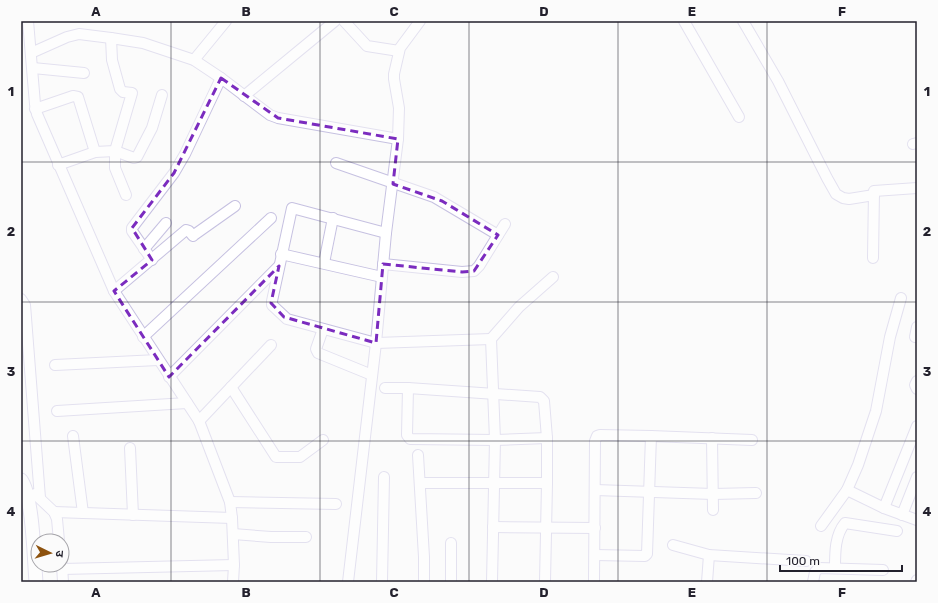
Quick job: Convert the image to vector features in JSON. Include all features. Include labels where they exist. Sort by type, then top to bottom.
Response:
[{"type":"main road","points":[[22,482],[30,505],[36,582]]},
{"type":"street","points":[[28,21],[33,68],[35,109],[58,165],[114,291],[199,421],[230,502],[233,534],[233,582]]},
{"type":"street","points":[[194,60],[226,21]]},
{"type":"street","points":[[244,96],[334,21]]},
{"type":"street","points":[[344,21],[367,46],[399,51]]},
{"type":"street","points":[[348,582],[376,343],[386,234],[398,139],[399,108],[394,79],[399,51],[420,21]]},
{"type":"street","points":[[684,21],[739,117]]},
{"type":"street","points":[[743,21],[778,81],[826,178],[836,194],[843,198],[849,199],[874,195]]},
{"type":"street","points":[[31,54],[73,35],[80,34],[143,43],[194,60],[221,78],[270,115],[278,118],[398,139]]},
{"type":"street","points":[[111,38],[112,60],[120,89],[123,92],[132,93],[115,151],[115,168],[126,194]]},
{"type":"street","points":[[33,68],[84,72]]},
{"type":"street","points":[[152,260],[132,231],[132,228],[174,173],[221,78]]},
{"type":"street","points":[[58,165],[95,152],[115,151],[134,158],[137,157],[152,128],[162,95]]},
{"type":"street","points":[[35,109],[73,96],[78,97],[95,152]]},
{"type":"street","points":[[336,164],[442,201],[498,235]]},
{"type":"street","points":[[873,258],[875,190],[917,188]]},
{"type":"street","points":[[114,291],[186,230],[193,236],[235,206]]},
{"type":"street","points":[[386,234],[333,218],[292,208],[281,254],[272,305],[287,319],[376,343],[491,339]]},
{"type":"street","points":[[144,337],[270,218]]},
{"type":"street","points":[[324,263],[333,218]]},
{"type":"street","points":[[144,249],[166,223]]},
{"type":"street","points":[[383,264],[469,272],[474,271],[479,266],[504,224]]},
{"type":"street","points":[[281,254],[382,277]]},
{"type":"street","points":[[169,377],[279,266]]},
{"type":"street","points":[[492,582],[495,440],[491,339],[519,307],[553,277]]},
{"type":"street","points":[[821,526],[847,490],[858,465],[876,411],[890,338],[901,298]]},
{"type":"street","points":[[21,299],[25,305],[40,498]]},
{"type":"street","points":[[323,329],[316,349],[318,353],[372,375]]},
{"type":"street","points":[[199,421],[270,345]]},
{"type":"street","points":[[55,365],[158,360]]},
{"type":"street","points":[[917,381],[915,387],[917,389]]},
{"type":"street","points":[[231,387],[276,457],[300,457],[323,440]]},
{"type":"street","points":[[386,388],[408,388],[540,397],[543,399],[547,483],[545,582]]},
{"type":"street","points":[[408,388],[407,435],[410,439],[495,440],[546,438]]},
{"type":"street","points":[[57,411],[187,403]]},
{"type":"street","points":[[884,508],[917,426]]},
{"type":"street","points":[[73,436],[83,513]]},
{"type":"street","points":[[594,582],[595,441],[597,436],[651,436],[752,440]]},
{"type":"street","points":[[595,555],[644,556],[647,554],[651,436]]},
{"type":"street","points":[[712,438],[713,510]]},
{"type":"street","points":[[130,448],[133,515]]},
{"type":"street","points":[[418,455],[424,582]]},
{"type":"street","points":[[382,582],[384,477]]},
{"type":"street","points":[[902,514],[917,477]]},
{"type":"street","points":[[22,482],[54,512],[57,519],[58,533]]},
{"type":"street","points":[[425,483],[547,483]]},
{"type":"street","points":[[595,490],[713,494],[756,492]]},
{"type":"street","points":[[847,490],[884,508],[917,520]]},
{"type":"street","points":[[230,502],[336,504]]},
{"type":"street","points":[[54,512],[232,518]]},
{"type":"street","points":[[835,568],[837,539],[845,522],[897,531]]},
{"type":"street","points":[[493,527],[546,529],[595,528]]},
{"type":"street","points":[[233,534],[271,537],[306,537]]},
{"type":"street","points":[[451,543],[451,582]]},
{"type":"street","points":[[673,545],[709,555],[806,561]]},
{"type":"street","points":[[707,582],[709,555]]},
{"type":"street","points":[[70,567],[234,565]]},
{"type":"street","points":[[813,582],[815,572],[819,568],[883,570]]},
{"type":"highlighted area","points":[[221,78],[278,118],[398,139],[393,184],[442,201],[498,235],[474,271],[462,272],[383,264],[376,343],[284,317],[271,303],[279,266],[169,377],[114,291],[152,260],[132,228],[174,173]]}]
